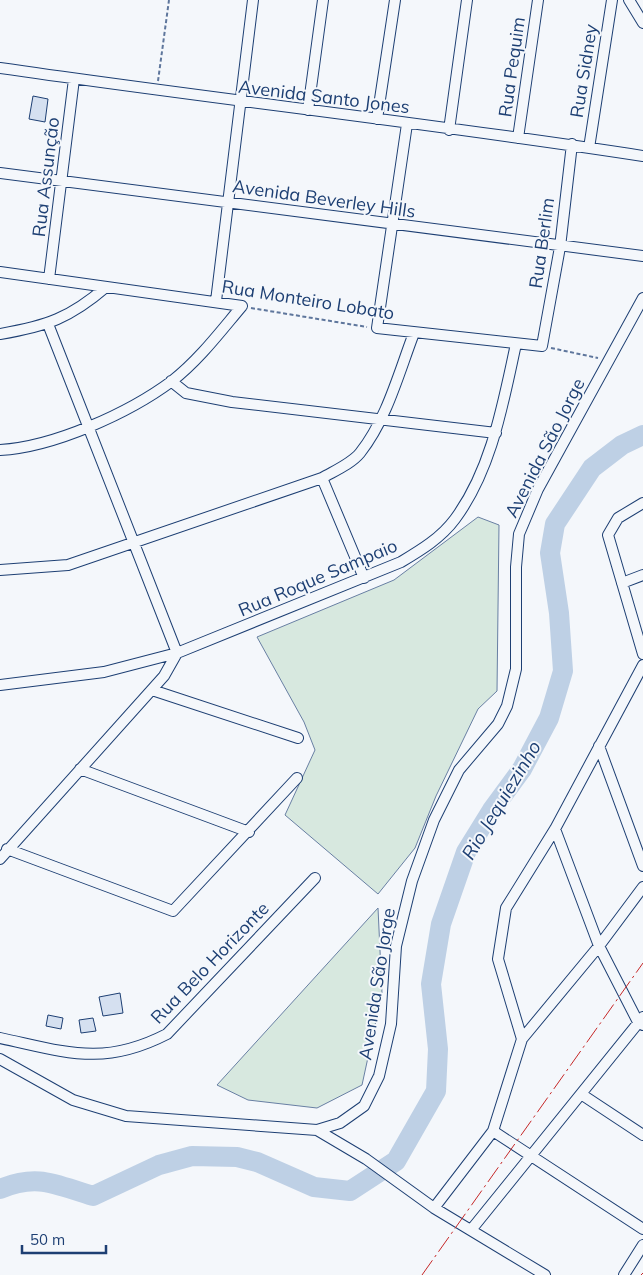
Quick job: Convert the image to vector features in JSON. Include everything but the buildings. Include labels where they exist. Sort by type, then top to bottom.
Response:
[{"type":"street","points":[[216,301],[253,0]]},
{"type":"street","points":[[308,110],[323,0]]},
{"type":"street","points":[[377,119],[395,0]]},
{"type":"street","points":[[450,130],[467,0]]},
{"type":"street","name":"Rua Pequim","points":[[518,138],[538,0]]},
{"type":"street","name":"Rua Sidney","points":[[589,148],[612,0]]},
{"type":"street","points":[[629,0],[643,23]]},
{"type":"street","name":"Avenida Santo Jones","points":[[0,68],[239,102],[572,144],[643,156]]},
{"type":"street","name":"Rua Assunção","points":[[49,279],[74,79]]},
{"type":"street","points":[[377,328],[407,124]]},
{"type":"street","name":"Rua Berlim","points":[[542,346],[560,247],[572,144]]},
{"type":"street","name":"Avenida Beverley Hills","points":[[0,173],[560,247],[643,256]]},
{"type":"street","name":"Rua Monteiro Lobato","points":[[0,272],[242,306]]},
{"type":"street","points":[[0,334],[48,324],[80,308],[106,287]]},
{"type":"street","name":"Avenida São Jorge","points":[[0,1059],[73,1100],[126,1116],[316,1130],[340,1123],[364,1106],[379,1076],[391,1024],[396,946],[412,881],[434,820],[459,770],[498,724],[507,706],[516,669],[516,567],[519,534],[538,489],[643,298]]},
{"type":"street","points":[[0,450],[48,443],[134,405],[172,381],[208,346],[242,306]]},
{"type":"street","points":[[0,859],[152,690],[164,676],[178,654],[48,324]]},
{"type":"street","name":"Rua Monteiro Lobato","points":[[377,328],[542,346]]},
{"type":"street","points":[[0,570],[68,565],[322,478],[360,454],[380,421],[414,333]]},
{"type":"street","name":"Rua Roque Sampaio","points":[[0,685],[104,672],[178,654],[401,562],[430,544],[455,519],[479,476],[496,433],[516,344]]},
{"type":"street","points":[[172,381],[186,393],[203,397],[380,421],[496,433]]},
{"type":"street","points":[[322,478],[364,578]]},
{"type":"street","points":[[643,503],[618,518],[608,535],[643,651]]},
{"type":"street","points":[[622,583],[643,575]]},
{"type":"street","points":[[522,1039],[498,959],[506,908],[555,830],[643,664]]},
{"type":"street","points":[[152,690],[298,738]]},
{"type":"street","points":[[599,746],[643,866]]},
{"type":"street","points":[[80,768],[248,832]]},
{"type":"street","points":[[7,849],[173,910],[297,778]]},
{"type":"street","points":[[471,1230],[641,1021],[599,946],[555,830]]},
{"type":"street","name":"Rua Belo Horizonte","points":[[0,1038],[78,1054],[116,1053],[143,1046],[167,1034],[315,878]]},
{"type":"street","points":[[434,1208],[493,1131],[522,1039],[599,946],[643,887]]},
{"type":"street","points":[[581,1094],[643,1135]]},
{"type":"street","points":[[316,1130],[366,1159],[434,1208],[545,1275]]},
{"type":"street","points":[[493,1131],[643,1229]]},
{"type":"street","points":[[624,1275],[643,1245]]},
{"type":"path","points":[[156,90],[169,0]]},
{"type":"path","name":"Rua Monteiro Lobato","points":[[242,306],[377,328]]},
{"type":"path","points":[[542,346],[610,361]]},
{"type":"shaded area","points":[[478,517],[499,525],[497,691],[478,709],[436,796],[415,848],[378,894],[285,815],[315,750],[304,722],[257,637],[394,580]]},
{"type":"shaded area","points":[[378,908],[382,993],[362,1085],[317,1108],[248,1100],[217,1085]]},
{"type":"waterway","name":"Rio Jequiezinho","points":[[0,1189],[13,1184],[36,1181],[47,1182],[93,1196],[159,1165],[192,1156],[237,1157],[257,1162],[314,1187],[350,1191],[396,1161],[436,1091],[438,1049],[431,984],[441,924],[466,852],[492,810],[522,769],[549,718],[563,671],[559,613],[550,553],[555,524],[592,468],[622,445],[643,435]]},
{"type":"power","points":[[422,1275],[643,963]]}]
